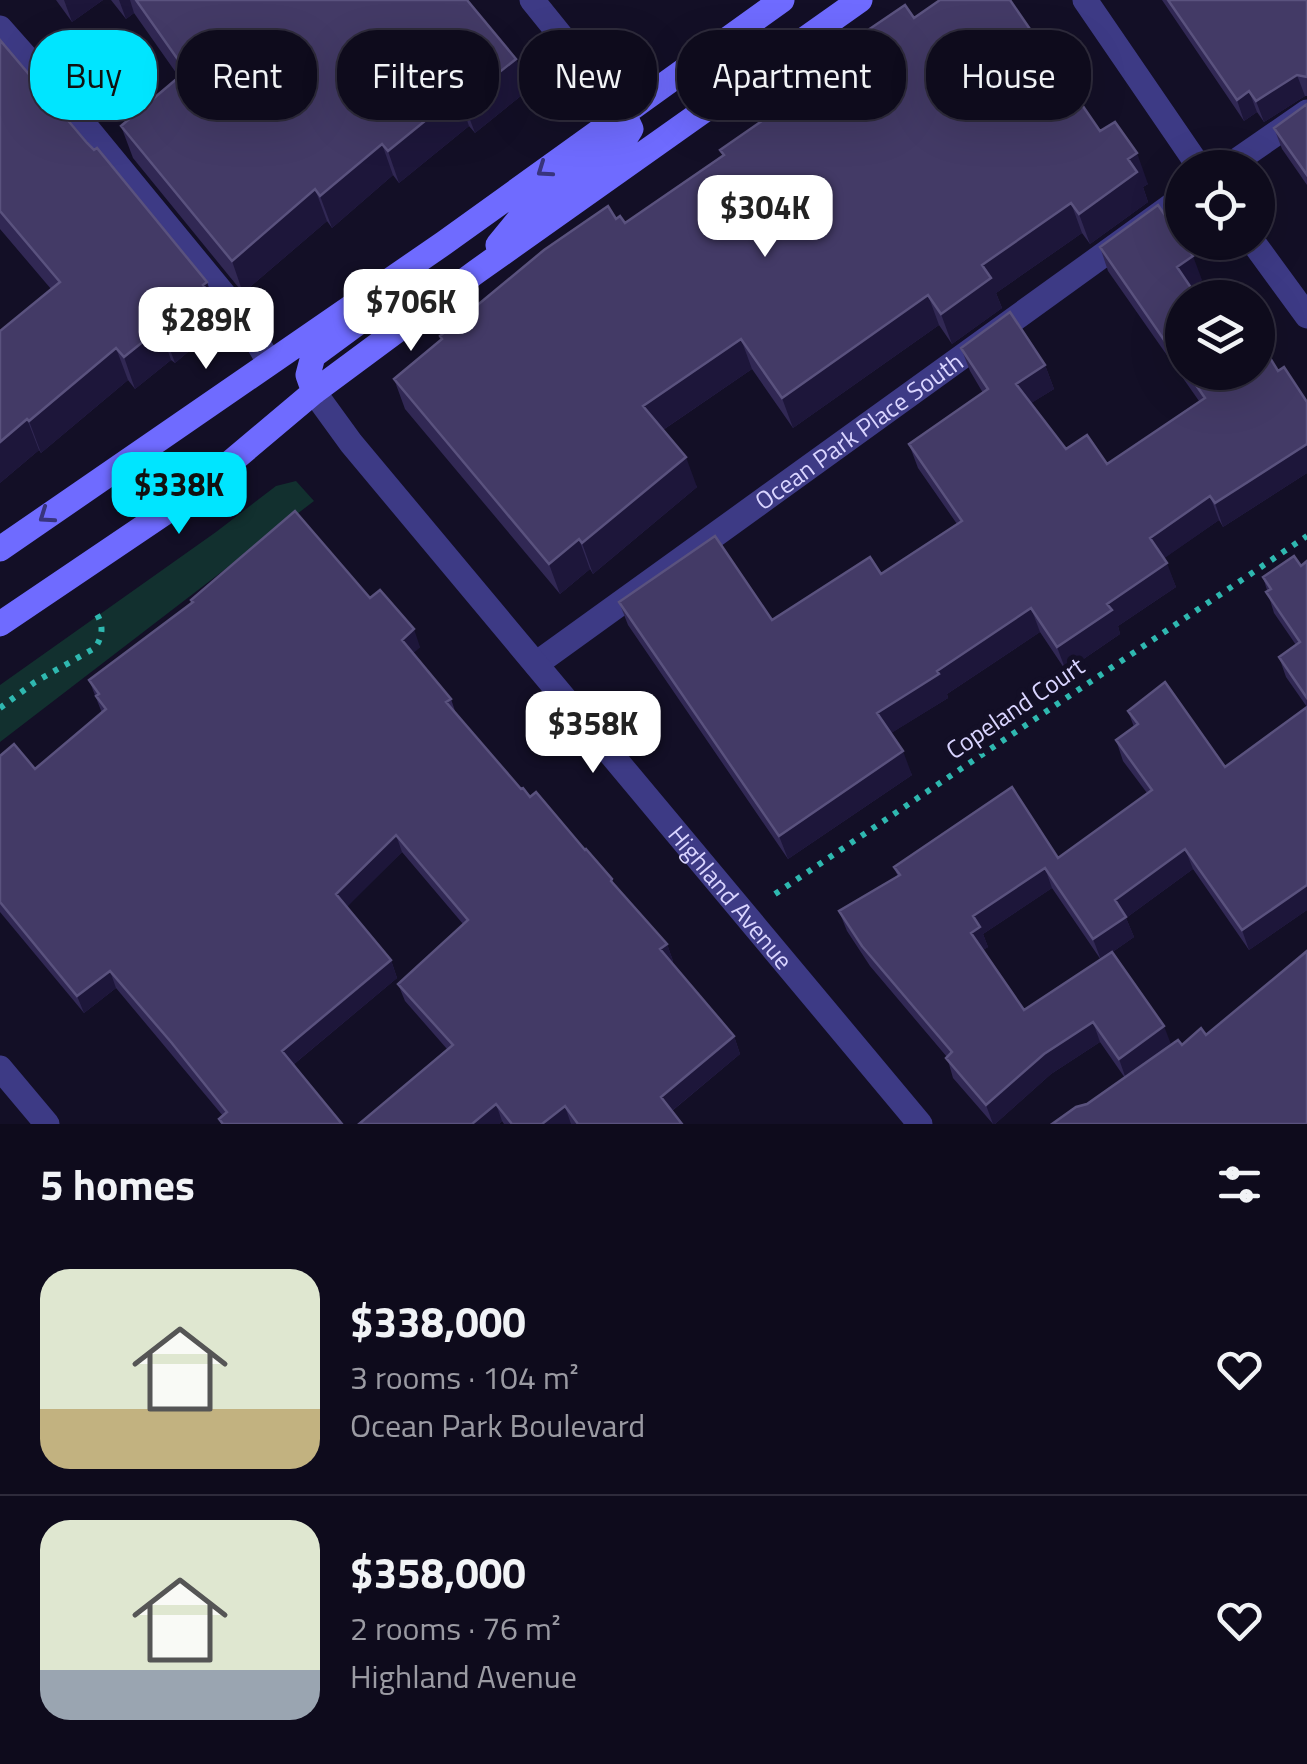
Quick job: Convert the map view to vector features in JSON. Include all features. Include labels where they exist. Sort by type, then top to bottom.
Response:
[{"type":"street","points":[[532,0],[556,30]]},
{"type":"street","points":[[657,90],[782,0]]},
{"type":"street","points":[[0,624],[194,493],[314,392],[476,272],[860,0]]},
{"type":"street","points":[[1085,0],[1188,150]]},
{"type":"street","points":[[0,28],[244,319],[269,362]]},
{"type":"street","points":[[1252,150],[1307,112]]},
{"type":"street","points":[[314,392],[308,375],[313,356],[414,282],[453,234],[615,120]]},
{"type":"street","points":[[476,272],[525,212],[621,145],[630,129],[626,120]]},
{"type":"street","name":"Ocean Park Place South","points":[[536,664],[1165,210]]},
{"type":"street","points":[[0,549],[444,243]]},
{"type":"street","points":[[1267,260],[1307,316]]},
{"type":"street","name":"Highland Avenue","points":[[314,392],[351,443],[920,1124]]},
{"type":"street","points":[[0,1068],[47,1124]]},
{"type":"path","name":"Copeland Court","points":[[744,914],[1307,536]]},
{"type":"path","points":[[0,708],[35,682],[95,648],[102,628],[96,613]]},
{"type":"green space","points":[[296,481],[314,501],[0,742],[0,685],[276,486]]},
{"type":"building","points":[[136,0],[467,0],[492,30],[337,30],[337,120],[426,120],[388,151],[382,144],[320,196],[315,189],[232,261],[121,126],[128,120],[157,120],[157,96],[177,79],[177,120],[317,120],[317,30],[177,30],[177,58]]},
{"type":"building","points":[[940,0],[1010,0],[1031,30],[926,30],[926,120],[1091,118],[1100,131],[1115,122],[1137,153],[1128,159],[1137,172],[1079,214],[1071,203],[982,265],[991,278],[941,314],[928,295],[782,398],[741,339],[643,406],[686,457],[582,543],[579,539],[549,564],[394,379],[544,250],[608,206],[616,219],[620,216],[625,223],[724,155],[720,150],[763,120],[906,120],[906,30],[868,30],[905,5],[914,18]]},
{"type":"building","points":[[1168,0],[1307,0],[1307,77],[1297,75],[1256,101],[1249,91],[1237,100]]},
{"type":"building","points":[[499,39],[516,59],[499,72]]},
{"type":"building","points":[[0,40],[30,76],[30,120],[68,120],[94,150],[97,148],[207,282],[203,285],[209,293],[124,357],[116,348],[0,442],[0,331],[60,282],[0,211]]},
{"type":"building","points":[[1307,104],[1307,175],[1274,128]]},
{"type":"building","points":[[1158,205],[1165,215],[1165,260],[1187,260],[1177,267],[1186,280],[1165,280],[1165,341],[1100,247]]},
{"type":"building","points":[[1010,312],[1045,365],[1016,384],[1066,449],[1087,435],[1107,464],[1205,398],[1199,390],[1275,390],[1275,366],[1278,371],[1284,367],[1307,402],[1307,444],[1215,503],[1210,496],[1150,538],[1167,563],[1107,604],[1112,610],[1057,647],[1031,608],[877,713],[903,751],[779,836],[619,602],[715,536],[772,620],[870,557],[881,574],[962,521],[909,444],[988,389],[961,348]]},
{"type":"building","points":[[295,511],[370,598],[380,590],[414,629],[402,640],[451,699],[446,702],[521,789],[530,797],[536,792],[612,879],[667,944],[660,949],[734,1036],[661,1097],[682,1124],[578,1124],[565,1106],[542,1124],[512,1124],[496,1104],[472,1124],[359,1124],[453,1045],[398,984],[468,920],[396,835],[336,894],[391,960],[282,1051],[342,1124],[223,1124],[219,1119],[227,1112],[110,971],[77,996],[0,902],[0,756],[14,744],[35,769],[106,709],[89,680],[193,602]]},
{"type":"building","points":[[1294,556],[1301,566],[1307,561],[1307,698],[1279,657],[1300,642],[1266,592],[1271,589],[1263,577]]},
{"type":"building","points":[[1165,682],[1225,767],[1307,707],[1307,885],[1242,930],[1185,849],[1115,900],[1126,917],[1093,939],[1045,868],[973,916],[980,927],[971,933],[1024,1010],[1112,952],[1164,1026],[1119,1059],[1093,1022],[1044,1054],[986,1105],[946,1058],[952,1052],[862,946],[839,911],[900,875],[894,867],[1012,787],[1058,858],[1152,790],[1116,740],[1138,724],[1128,711]]},
{"type":"building","points":[[1307,951],[1307,1124],[1052,1124],[1178,1040],[1182,1045],[1201,1028],[1206,1035]]}]
